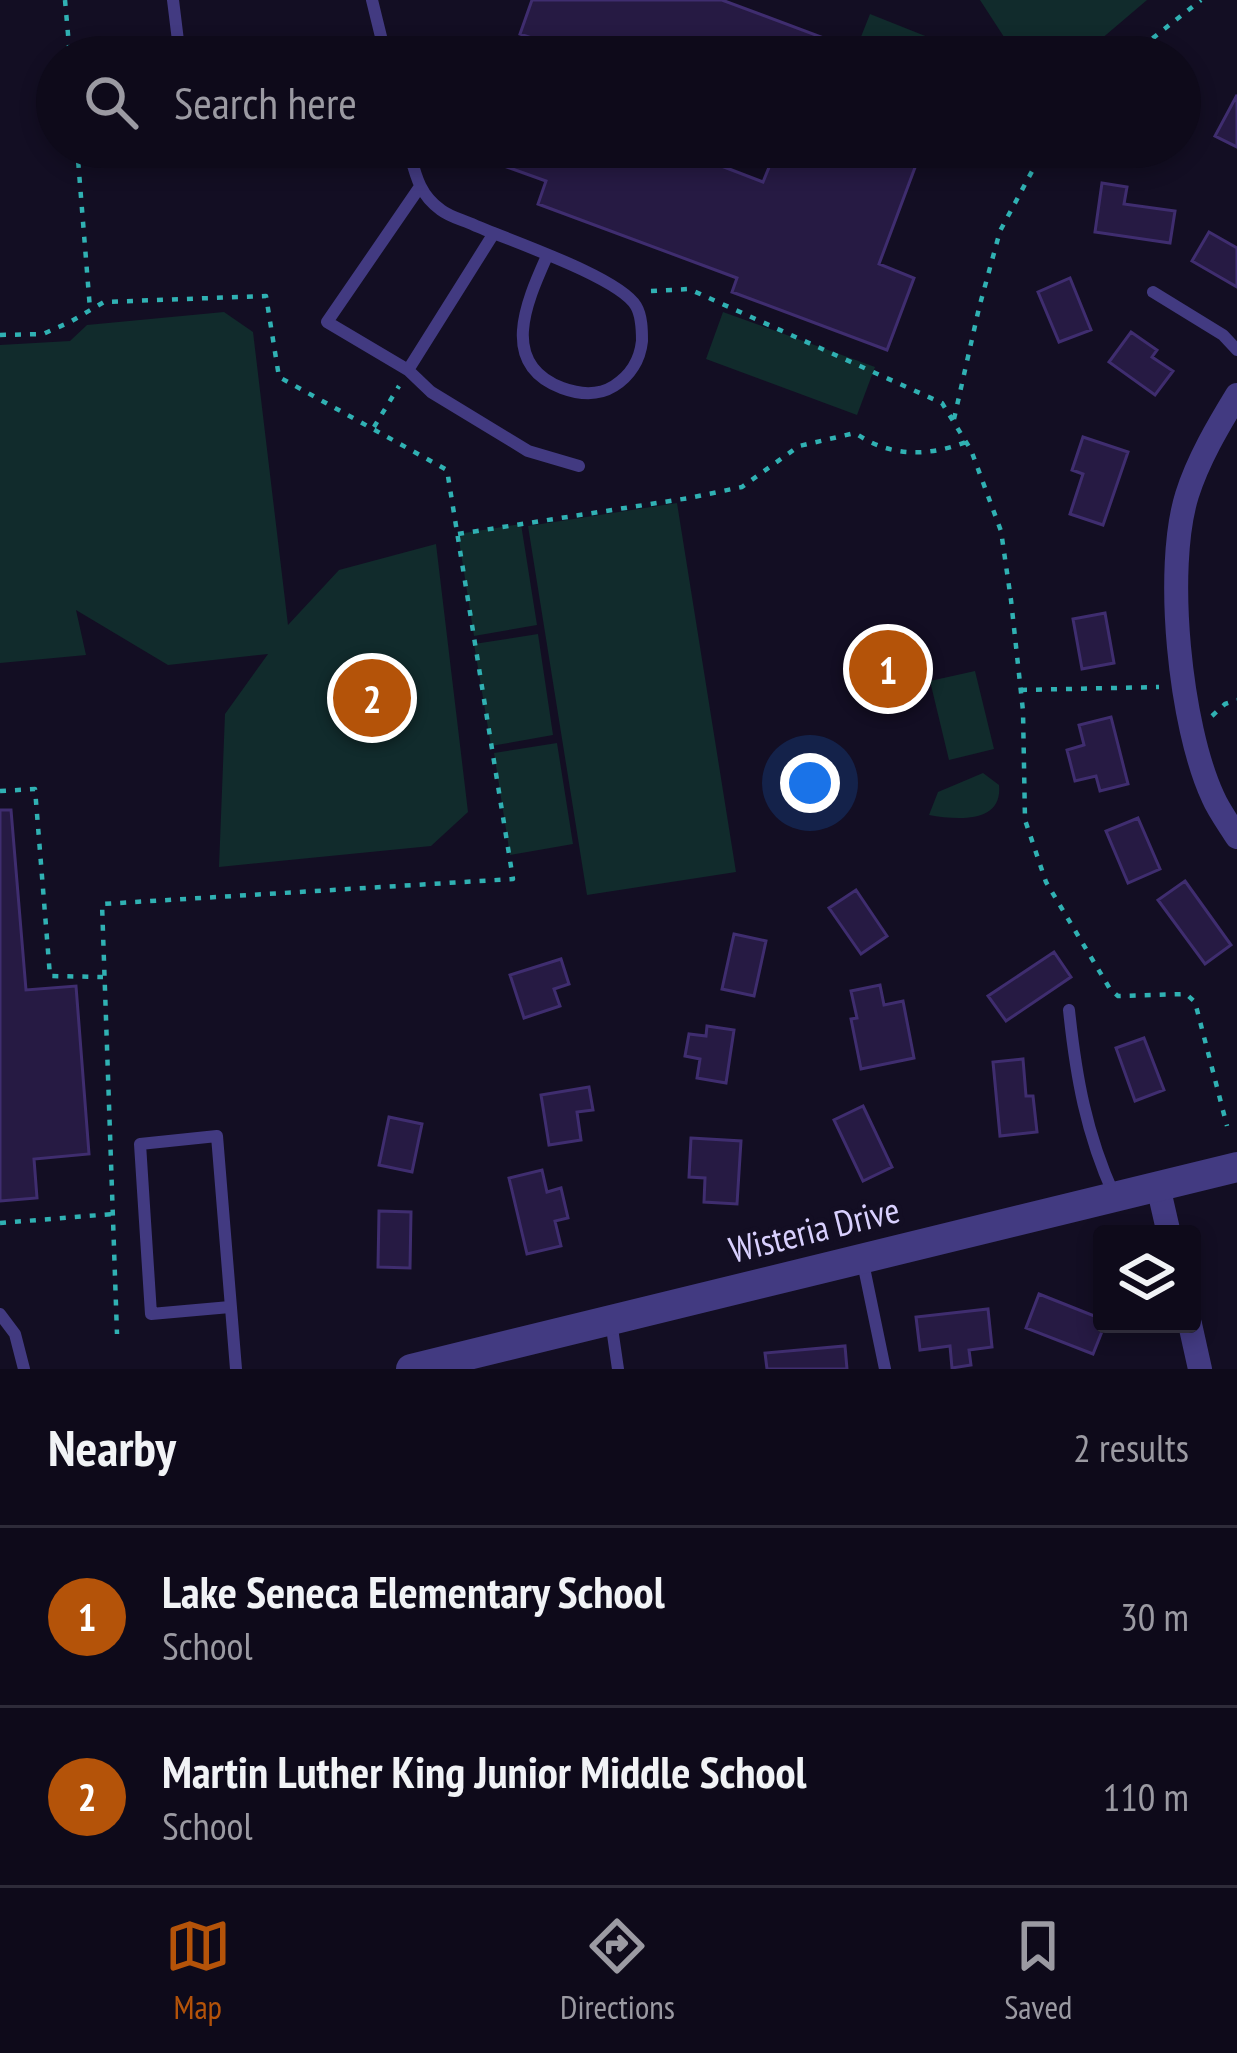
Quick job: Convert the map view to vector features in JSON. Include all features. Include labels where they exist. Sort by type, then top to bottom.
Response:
[{"type":"street","points":[[1237,395],[1188,491],[1180,524],[1177,616],[1190,724],[1212,796],[1237,837]]},
{"type":"street","name":"Wisteria Drive","points":[[411,1369],[1237,1167]]},
{"type":"street","points":[[1158,1186],[1167,1225]]},
{"type":"street","points":[[1192,1333],[1200,1369]]},
{"type":"lane","points":[[173,0],[177,36]]},
{"type":"lane","points":[[372,0],[381,36]]},
{"type":"lane","points":[[413,168],[418,188],[442,211],[613,284],[636,305],[643,329],[640,355],[625,379],[600,394],[549,383],[532,367],[523,346],[523,318],[547,256]]},
{"type":"lane","points":[[418,188],[327,322],[528,451],[579,466]]},
{"type":"lane","points":[[408,370],[494,233]]},
{"type":"lane","points":[[1153,292],[1223,335],[1237,350]]},
{"type":"lane","points":[[1069,1010],[1075,1070],[1095,1154],[1114,1196]]},
{"type":"lane","points":[[230,1307],[151,1314],[140,1144],[217,1136],[236,1369]]},
{"type":"lane","points":[[861,1257],[885,1369]]},
{"type":"lane","points":[[0,1314],[15,1334],[24,1369]]},
{"type":"lane","points":[[611,1320],[618,1369]]},
{"type":"path","points":[[65,0],[68,36]]},
{"type":"path","points":[[1156,36],[1201,0]]},
{"type":"path","points":[[79,168],[90,310]]},
{"type":"path","points":[[953,422],[1000,231],[1034,168]]},
{"type":"path","points":[[622,292],[689,290],[942,404],[966,442],[1001,531],[1021,690],[1024,820],[1046,882],[1118,997],[1186,994],[1195,1003],[1227,1126]]},
{"type":"path","points":[[0,335],[43,334],[104,302],[266,296],[279,377],[448,470],[513,879],[102,904],[117,1334]]},
{"type":"path","points":[[373,429],[408,370]]},
{"type":"path","points":[[458,534],[742,487],[799,446],[855,433],[875,447],[917,454],[966,442]]},
{"type":"path","points":[[1021,690],[1183,687]]},
{"type":"path","points":[[0,791],[35,789],[50,976],[106,977]]},
{"type":"path","points":[[0,1223],[113,1214]]},
{"type":"green space","points":[[980,0],[1147,0],[1105,36],[1003,36]]},
{"type":"green space","points":[[870,14],[925,36],[861,36]]},
{"type":"green space","points":[[224,312],[253,332],[288,625],[339,570],[436,544],[468,812],[431,846],[219,867],[225,714],[268,654],[168,665],[76,610],[86,655],[0,663],[0,345],[70,341],[87,325]]},
{"type":"green space","points":[[723,312],[875,367],[857,415],[706,359]]},
{"type":"green space","points":[[677,503],[736,872],[587,895],[528,526]]},
{"type":"green space","points":[[521,524],[537,625],[474,636],[458,534]]},
{"type":"green space","points":[[538,634],[553,735],[491,746],[474,644]]},
{"type":"green space","points":[[975,671],[994,749],[949,760],[930,681]]},
{"type":"green space","points":[[557,743],[573,844],[510,855],[494,753]]},
{"type":"green space","points":[[983,773],[999,785],[994,807],[965,818],[929,815],[938,792]]},
{"type":"building","points":[[532,0],[722,0],[819,36],[526,36],[520,34]]},
{"type":"building","points":[[1237,95],[1237,147],[1215,136]]},
{"type":"building","points":[[510,168],[727,168],[763,182],[769,168],[915,168],[879,264],[914,278],[887,350],[732,292],[737,278],[538,204],[546,181]]},
{"type":"building","points":[[1102,183],[1127,187],[1124,204],[1175,211],[1170,243],[1095,232]]},
{"type":"building","points":[[1209,232],[1237,248],[1237,287],[1192,261]]},
{"type":"building","points":[[1070,278],[1091,330],[1059,342],[1038,292]]},
{"type":"building","points":[[1131,332],[1157,350],[1152,357],[1173,371],[1155,395],[1109,362]]},
{"type":"building","points":[[1083,437],[1128,452],[1103,525],[1070,514],[1083,474],[1072,470]]},
{"type":"building","points":[[1105,613],[1114,663],[1082,669],[1073,619]]},
{"type":"building","points":[[1111,717],[1128,784],[1100,791],[1096,776],[1075,781],[1067,750],[1084,745],[1079,725]]},
{"type":"building","points":[[0,810],[11,810],[26,990],[76,986],[89,1154],[34,1159],[37,1198],[0,1201]]},
{"type":"building","points":[[1138,818],[1160,869],[1128,883],[1106,831]]},
{"type":"building","points":[[1185,881],[1231,945],[1205,964],[1158,900]]},
{"type":"building","points":[[856,890],[887,936],[861,954],[829,908]]},
{"type":"building","points":[[734,934],[766,941],[754,996],[722,989]]},
{"type":"building","points":[[1054,952],[1071,977],[1006,1021],[988,996]]},
{"type":"building","points":[[561,959],[569,984],[554,989],[560,1006],[524,1018],[510,975]]},
{"type":"building","points":[[880,985],[884,1005],[903,1001],[914,1058],[861,1069],[851,991]]},
{"type":"building","points":[[707,1026],[734,1030],[726,1083],[697,1078],[700,1059],[685,1056],[689,1034],[706,1036]]},
{"type":"building","points":[[1144,1038],[1164,1090],[1135,1101],[1116,1048]]},
{"type":"building","points":[[1023,1059],[1026,1096],[1033,1096],[1037,1132],[1000,1136],[993,1062]]},
{"type":"building","points":[[589,1087],[593,1110],[577,1112],[581,1140],[549,1145],[541,1095]]},
{"type":"building","points":[[863,1106],[892,1167],[863,1181],[834,1120]]},
{"type":"building","points":[[389,1117],[422,1124],[412,1172],[379,1165]]},
{"type":"building","points":[[691,1138],[741,1141],[737,1204],[704,1202],[705,1178],[689,1177]]},
{"type":"building","points":[[542,1170],[547,1192],[561,1188],[568,1218],[555,1221],[561,1246],[527,1254],[509,1178]]},
{"type":"building","points":[[379,1211],[411,1212],[410,1268],[378,1267]]},
{"type":"building","points":[[1039,1294],[1093,1315],[1093,1333],[1101,1333],[1093,1354],[1026,1328]]},
{"type":"building","points":[[988,1309],[992,1347],[969,1350],[971,1365],[952,1368],[950,1346],[920,1350],[916,1317]]},
{"type":"building","points":[[845,1346],[847,1369],[767,1369],[765,1353]]},
{"type":"place","name":"Lake Seneca Elementary School","points":[[888,669]]},
{"type":"place","name":"Martin Luther King Junior Middle School","points":[[372,698]]}]
